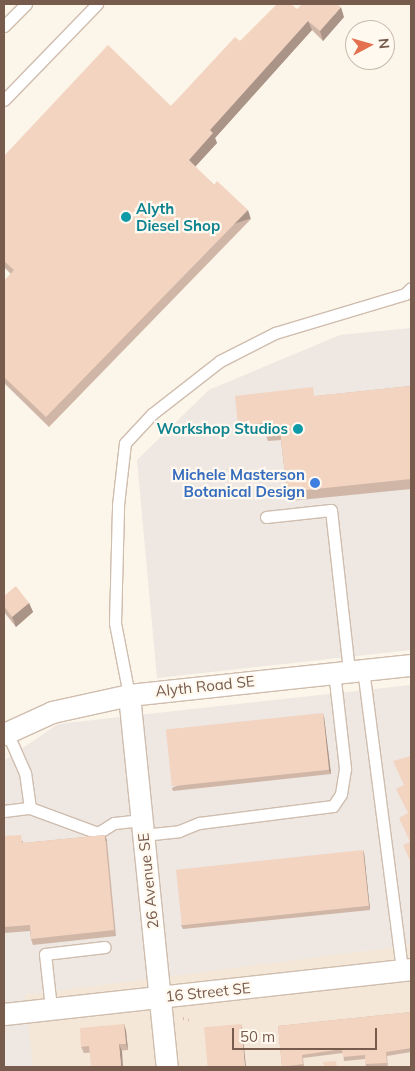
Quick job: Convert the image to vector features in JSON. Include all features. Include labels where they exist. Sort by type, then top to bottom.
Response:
[{"type":"street","name":"Alyth Road SE","points":[[5,731],[52,712],[128,695],[411,664]]},
{"type":"street","name":"26 Avenue SE","points":[[128,695],[168,1067]]},
{"type":"street","name":"16 Street SE","points":[[4,1014],[407,970]]},
{"type":"lane","points":[[4,26],[26,4]]},
{"type":"lane","points":[[4,100],[97,4]]},
{"type":"lane","points":[[128,695],[115,623],[118,505],[126,443],[152,414],[220,362],[275,332],[405,294],[411,288]]},
{"type":"lane","points":[[266,517],[330,510],[349,670],[407,970]]},
{"type":"lane","points":[[4,811],[30,808],[98,833],[114,823],[142,828],[179,831],[199,823],[333,806],[341,794],[345,768],[349,670]]},
{"type":"lane","points":[[5,731],[25,773],[30,808]]},
{"type":"lane","points":[[51,1008],[45,954],[105,947]]},
{"type":"path","points":[[183,1018],[189,1020]]},
{"type":"shaded area","points":[[411,328],[411,650],[157,678],[137,460],[209,390],[340,335]]},
{"type":"shaded area","points":[[411,685],[411,945],[25,995],[33,1067],[4,1067],[4,761],[58,724]]},
{"type":"shaded area","points":[[411,945],[411,1067],[33,1067],[24,995]]},
{"type":"building","name":"Alyth Diesel Shop","points":[[277,4],[291,4],[297,9],[302,4],[337,4],[341,7],[320,31],[308,21],[210,130],[213,133],[189,160],[214,185],[217,181],[248,210],[46,417],[4,377],[4,281],[14,270],[4,261],[4,156],[108,45],[171,106],[235,37],[240,41]]},
{"type":"building","points":[[411,386],[411,479],[287,492],[280,430],[264,431],[263,423],[238,425],[235,396],[313,387],[314,396]]},
{"type":"building","points":[[16,586],[29,603],[12,617],[4,606],[4,596]]},
{"type":"building","points":[[323,713],[329,770],[172,786],[166,730]]},
{"type":"building","points":[[411,756],[411,863],[403,845],[410,842],[399,818],[408,813],[396,789],[404,785],[393,761]]},
{"type":"building","points":[[21,835],[22,843],[105,835],[114,930],[31,939],[30,925],[4,927],[4,836]]},
{"type":"building","points":[[363,850],[369,906],[182,925],[176,870]]},
{"type":"building","points":[[411,1012],[411,1048],[386,1052],[387,1063],[365,1064],[365,1055],[343,1057],[342,1049],[302,1055],[303,1064],[282,1067],[278,1026]]},
{"type":"building","points":[[124,1024],[126,1044],[119,1044],[121,1067],[91,1067],[89,1046],[81,1047],[80,1028]]},
{"type":"building","points":[[241,1024],[245,1067],[208,1067],[204,1027]]},
{"type":"building","points":[[336,1061],[337,1067],[324,1067],[323,1062]]},
{"type":"place","name":"Alyth Diesel Shop","points":[[126,217]]},
{"type":"place","name":"Workshop Studios","points":[[298,429]]},
{"type":"place","name":"Michele Masterson Botanical Design","points":[[315,483]]}]
